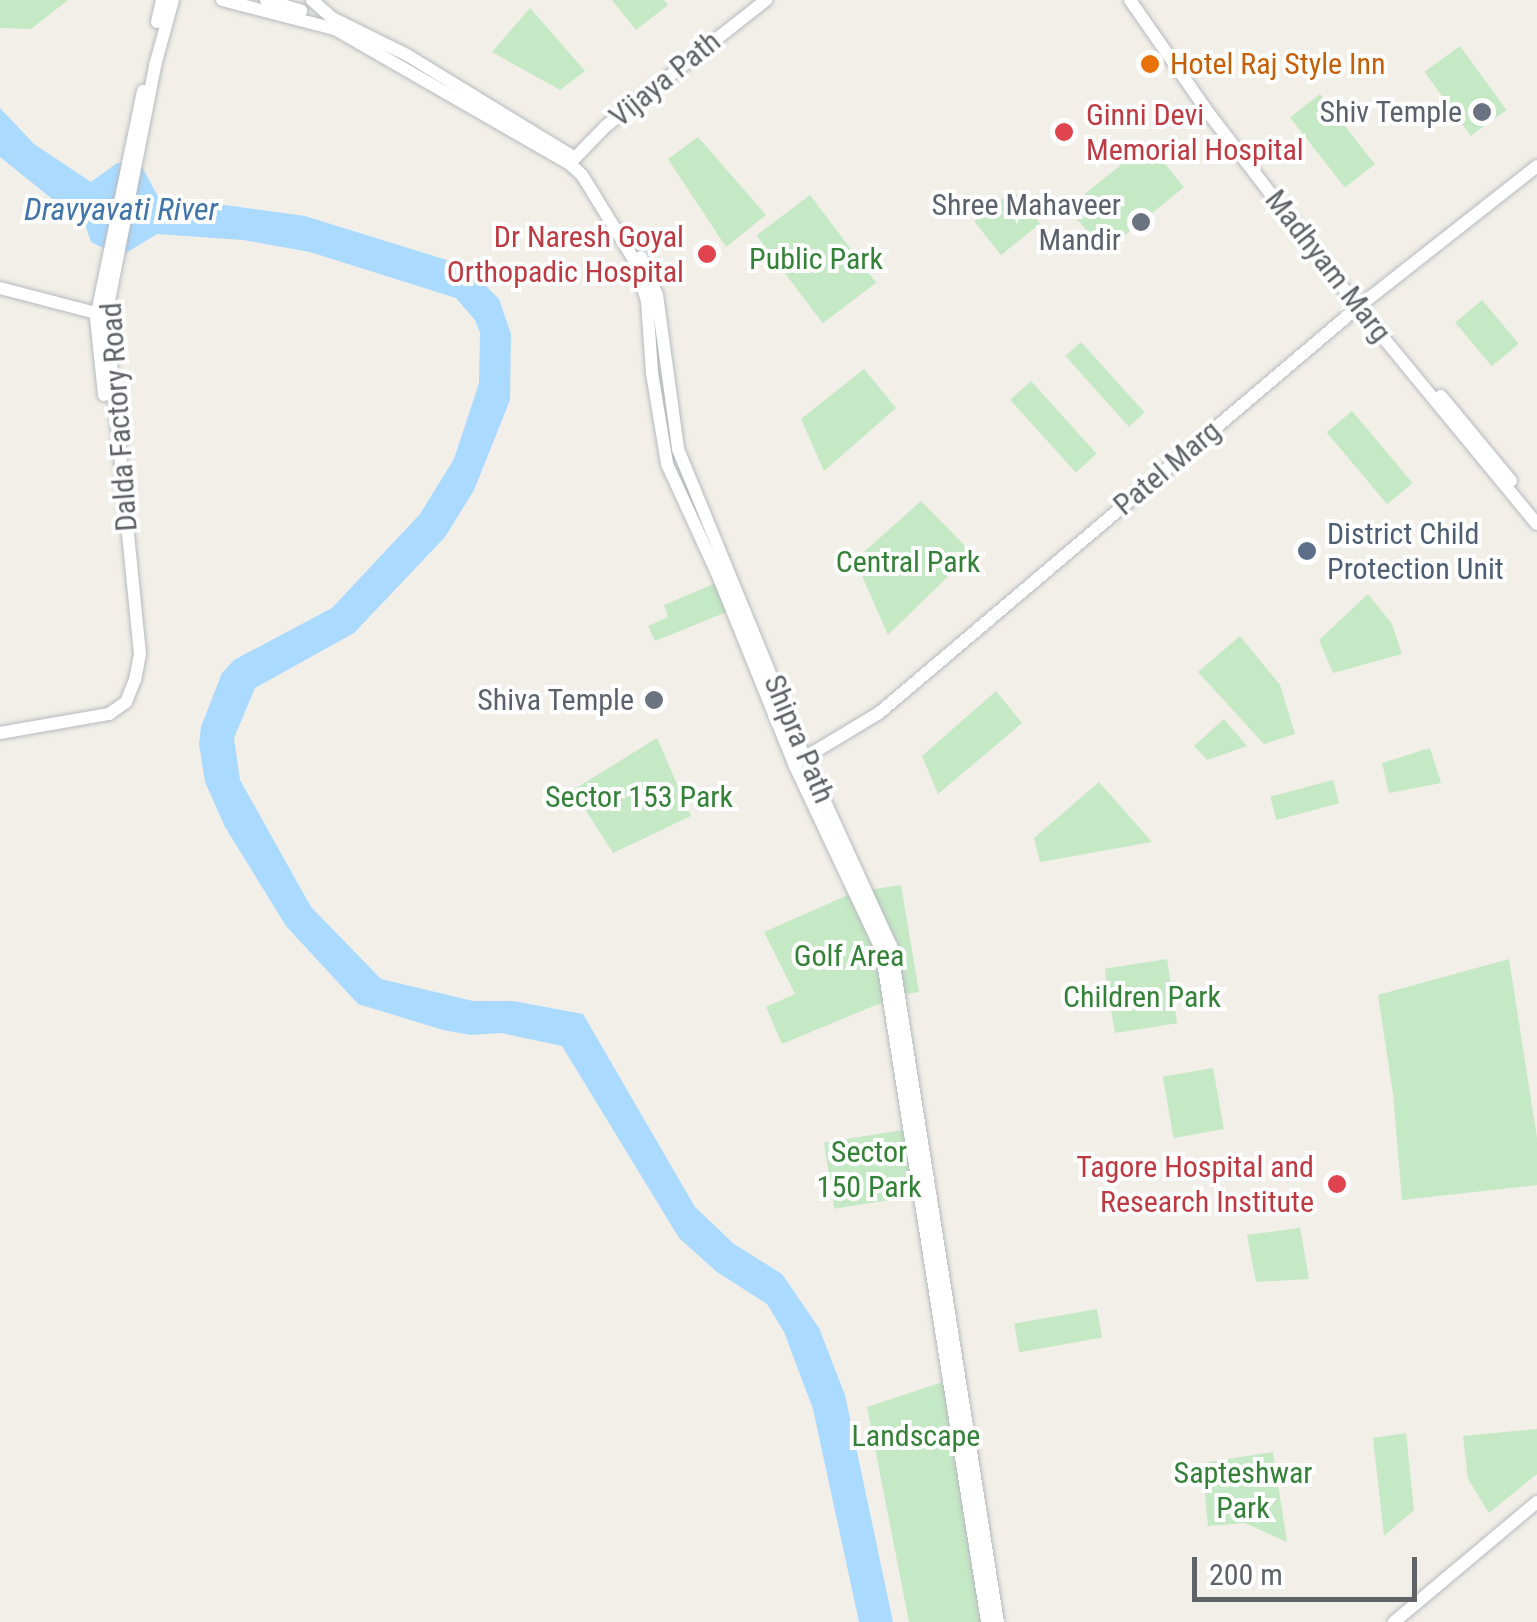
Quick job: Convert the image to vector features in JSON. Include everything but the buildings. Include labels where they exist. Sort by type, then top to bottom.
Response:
[{"type":"street","name":"Dalda Factory Road","points":[[0,733],[76,722],[118,709],[130,695],[136,660],[101,314],[162,0]]},
{"type":"street","name":"Dalda Factory Road","points":[[134,151],[173,0]]},
{"type":"street","points":[[222,0],[334,24]]},
{"type":"street","points":[[266,0],[334,24]]},
{"type":"street","name":"Shipra Path","points":[[312,0],[334,24],[572,161],[642,277],[667,464],[881,950],[986,1622]]},
{"type":"street","name":"Vijaya Path","points":[[572,161],[606,126],[766,0]]},
{"type":"street","name":"Madhyam Marg","points":[[1130,0],[1210,115],[1537,524]]},
{"type":"street","name":"Madhyam Marg","points":[[1140,0],[1361,304],[1537,512]]},
{"type":"street","name":"Patel Marg","points":[[800,761],[879,713],[1361,304],[1537,166]]},
{"type":"street","points":[[0,288],[101,314]]},
{"type":"street","name":"Shipra Path","points":[[800,761],[892,949],[998,1622]]},
{"type":"street","points":[[1394,1622],[1537,1502]]},
{"type":"green space","points":[[0,0],[68,0],[31,29],[0,28]]},
{"type":"green space","points":[[612,0],[664,0],[668,5],[636,30]]},
{"type":"green space","points":[[530,8],[585,71],[560,90],[492,52]]},
{"type":"green space","points":[[1460,46],[1506,110],[1471,136],[1424,72]]},
{"type":"green space","points":[[1320,94],[1375,164],[1345,188],[1290,117]]},
{"type":"green space","points":[[698,137],[766,215],[726,247],[668,159]]},
{"type":"green space","points":[[1148,143],[1184,187],[1104,252],[1068,208]]},
{"type":"green space","points":[[1013,190],[1040,223],[1001,255],[974,221]]},
{"type":"green space","name":"Public Park","points":[[810,195],[876,283],[823,323],[756,235]]},
{"type":"green space","points":[[1482,300],[1519,344],[1492,366],[1455,322]]},
{"type":"green space","points":[[1081,342],[1145,413],[1129,427],[1065,356]]},
{"type":"green space","points":[[864,369],[896,408],[824,471],[801,419]]},
{"type":"green space","points":[[1031,381],[1097,454],[1076,473],[1010,400]]},
{"type":"green space","points":[[1352,411],[1412,483],[1387,504],[1327,432]]},
{"type":"green space","name":"Central Park","points":[[921,501],[972,553],[888,635],[855,560]]},
{"type":"green space","points":[[716,583],[729,611],[655,641],[648,626],[668,617],[664,605]]},
{"type":"green space","points":[[1368,594],[1392,624],[1402,654],[1333,673],[1319,640]]},
{"type":"green space","points":[[1240,636],[1280,685],[1295,734],[1264,744],[1198,672]]},
{"type":"green space","points":[[996,691],[1022,723],[938,794],[922,756]]},
{"type":"green space","points":[[1224,719],[1247,746],[1207,760],[1194,746]]},
{"type":"green space","name":"Sector 153 Park","points":[[657,738],[691,816],[613,853],[573,790]]},
{"type":"green space","points":[[1430,748],[1441,783],[1389,793],[1382,763]]},
{"type":"green space","points":[[1333,780],[1339,803],[1276,820],[1270,797]]},
{"type":"green space","points":[[1099,782],[1152,842],[1040,862],[1034,838]]},
{"type":"green space","name":"Golf Area","points":[[901,885],[919,992],[900,995],[782,1044],[766,1007],[795,994],[764,932],[855,892]]},
{"type":"green space","name":"Children Park","points":[[1167,959],[1177,1023],[1115,1033],[1105,969]]},
{"type":"green space","points":[[1509,959],[1537,1138],[1537,1185],[1402,1200],[1393,1094],[1378,995]]},
{"type":"green space","points":[[1213,1068],[1224,1129],[1174,1138],[1163,1077]]},
{"type":"green space","name":"Sector 150 Park","points":[[903,1130],[913,1196],[834,1209],[824,1143]]},
{"type":"green space","points":[[1300,1228],[1309,1279],[1256,1282],[1247,1235]]},
{"type":"green space","points":[[1097,1309],[1102,1338],[1019,1352],[1014,1324]]},
{"type":"green space","name":"Landscape","points":[[949,1380],[987,1622],[909,1622],[867,1407]]},
{"type":"green space","points":[[1537,1429],[1537,1474],[1489,1513],[1468,1479],[1463,1436]]},
{"type":"green space","points":[[1406,1433],[1414,1510],[1384,1536],[1373,1438]]},
{"type":"green space","name":"Sapteshwar Park","points":[[1273,1452],[1287,1542],[1245,1523],[1208,1526],[1202,1463]]},
{"type":"water","name":"Dravyavati River","points":[[0,108],[34,144],[91,182],[117,163],[142,167],[162,204],[217,204],[305,216],[466,266],[499,299],[511,334],[510,400],[474,490],[445,537],[354,633],[255,688],[234,738],[240,780],[311,907],[381,979],[473,1001],[513,1001],[583,1014],[695,1207],[734,1244],[782,1274],[819,1328],[845,1395],[893,1622],[859,1622],[813,1409],[784,1332],[767,1304],[717,1272],[679,1238],[562,1046],[501,1033],[471,1035],[443,1030],[358,1004],[286,926],[225,827],[205,782],[199,744],[201,727],[222,673],[234,660],[332,608],[420,514],[454,459],[479,383],[480,333],[475,320],[456,298],[310,252],[243,240],[157,234],[121,256],[91,242],[81,212],[61,206],[0,157]]},
{"type":"place","name":"Hotel Raj Style Inn","points":[[1150,64]]},
{"type":"place","name":"Shiv Temple","points":[[1482,112]]},
{"type":"place","name":"Ginni Devi Memorial Hospital","points":[[1064,132]]},
{"type":"place","name":"Shree Mahaveer Mandir","points":[[1141,222]]},
{"type":"place","name":"Dr Naresh Goyal Orthopadic Hospital","points":[[707,254]]},
{"type":"place","name":"District Child Protection Unit","points":[[1307,551]]},
{"type":"place","name":"Shiva Temple","points":[[654,700]]},
{"type":"place","name":"Tagore Hospital and Research Institute","points":[[1337,1184]]}]
